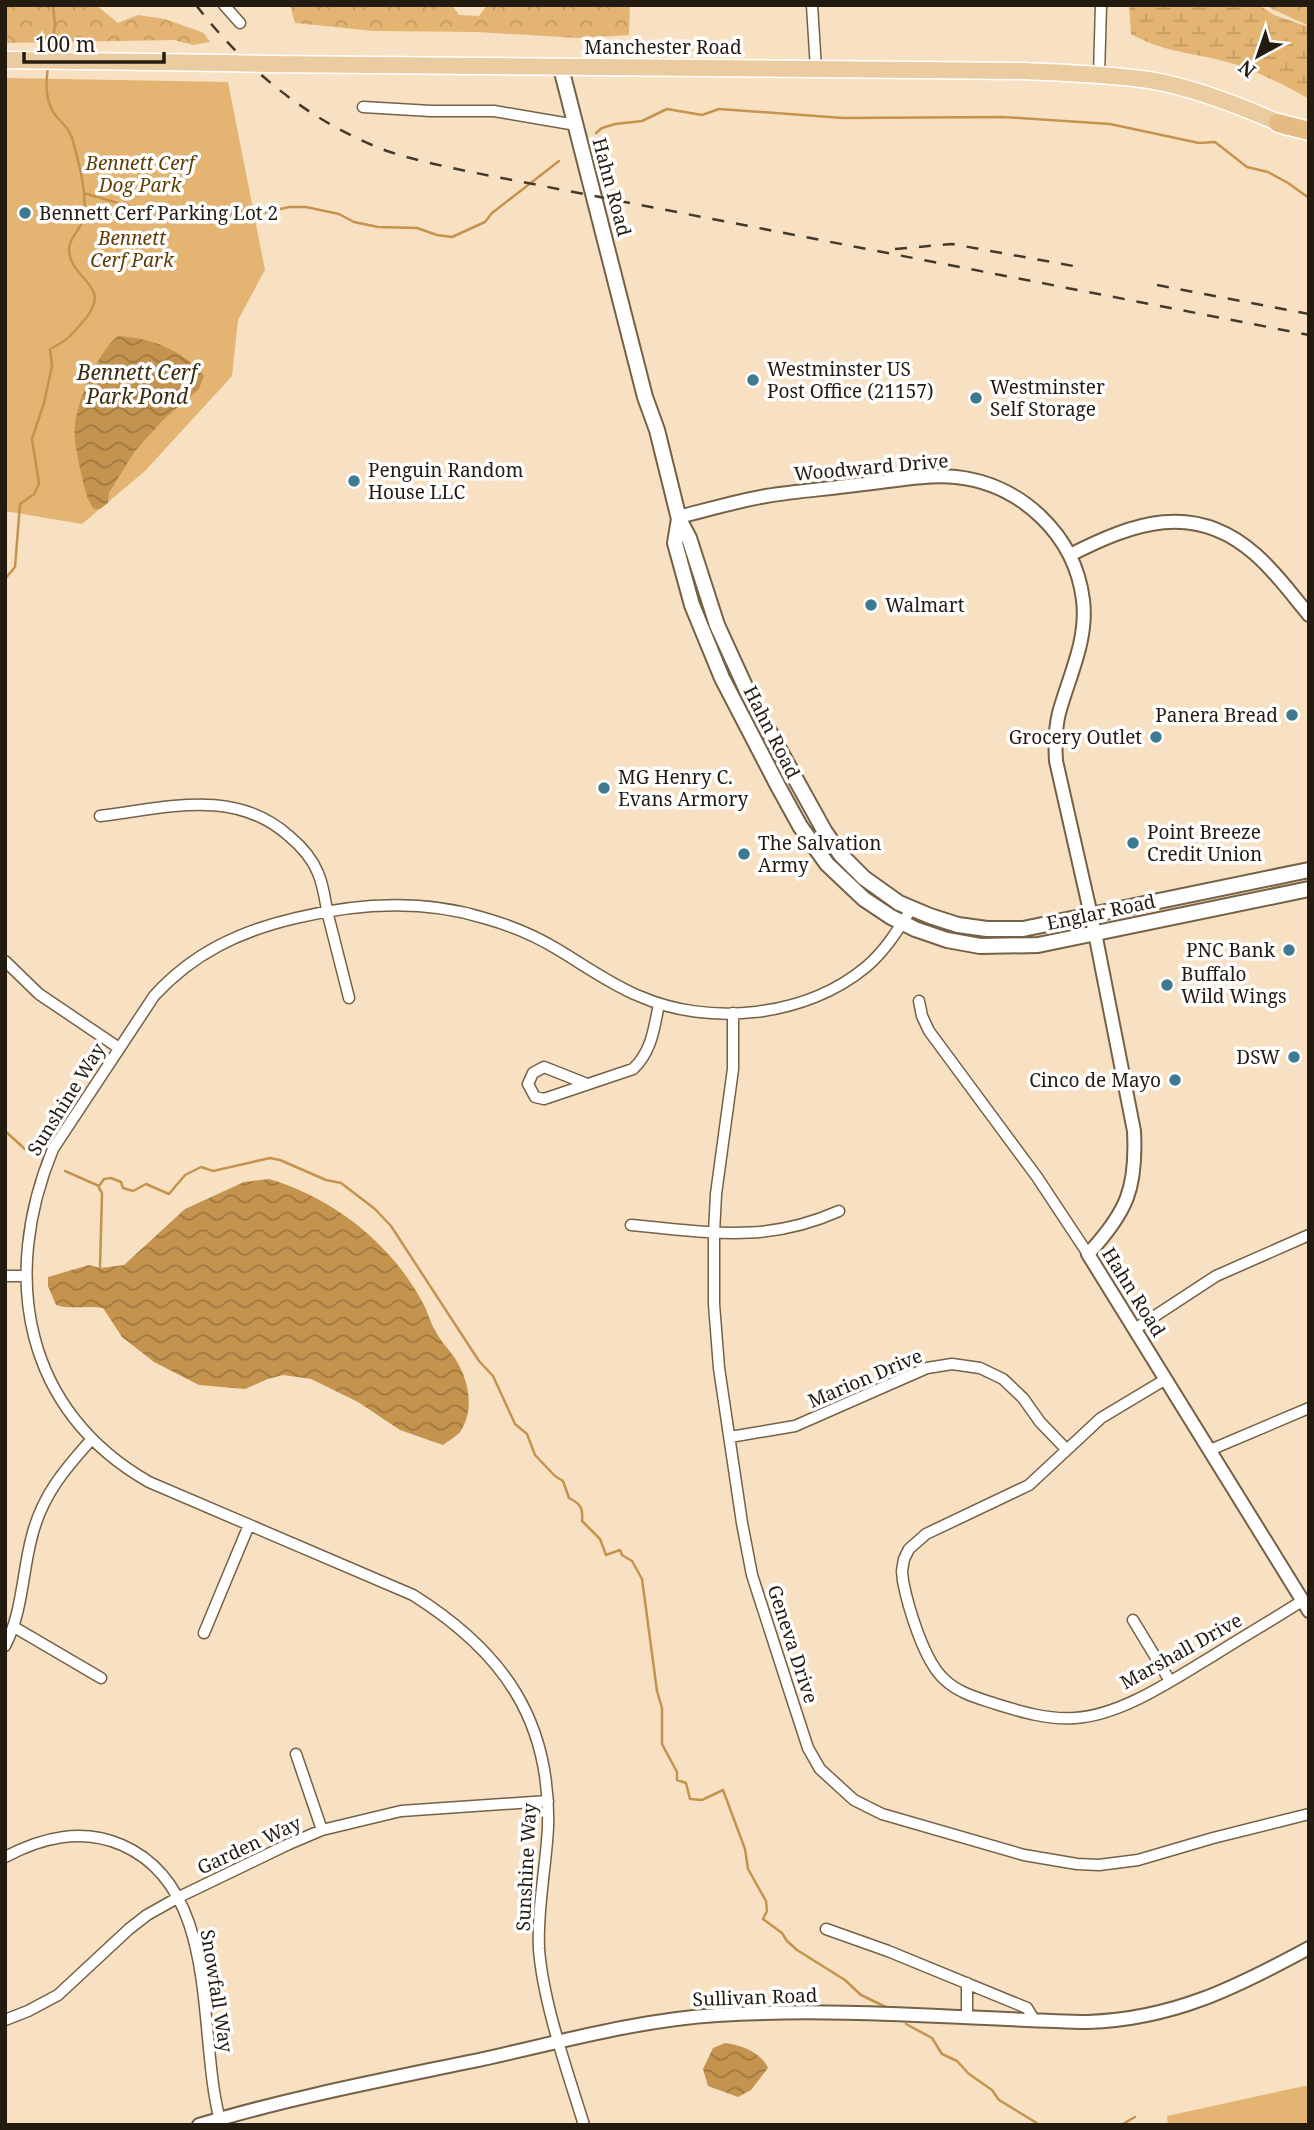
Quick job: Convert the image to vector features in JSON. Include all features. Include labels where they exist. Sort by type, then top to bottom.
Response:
[{"type":"highway","points":[[1278,123],[1309,131]]},
{"type":"main road","name":"Manchester Road","points":[[5,60],[1024,71],[1099,75],[1151,81],[1191,90],[1278,123],[1309,138]]},
{"type":"main road","name":"Hahn Road","points":[[561,68],[645,397],[657,430],[679,518],[689,538],[717,625],[749,695],[825,832],[841,855],[864,878],[911,908]]},
{"type":"main road","name":"Hahn Road","points":[[679,518],[675,543],[680,569],[711,654],[800,826],[837,876],[864,900],[902,923]]},
{"type":"main road","name":"Englar Road","points":[[911,908],[958,925],[987,929],[1023,929],[1309,870]]},
{"type":"main road","name":"Englar Road","points":[[902,923],[947,940],[980,946],[1038,945],[1309,889]]},
{"type":"street","points":[[224,5],[240,23]]},
{"type":"street","points":[[811,5],[816,69]]},
{"type":"street","points":[[1099,75],[1101,5]]},
{"type":"street","points":[[363,107],[494,111],[576,125]]},
{"type":"street","name":"Woodward Drive","points":[[679,518],[765,496],[955,477],[984,482],[1026,503],[1053,529],[1070,555],[1083,600],[1083,629],[1059,715],[1056,750],[1061,787],[1095,933],[1134,1131],[1135,1160],[1132,1186],[1121,1212],[1107,1234],[1088,1254]]},
{"type":"street","points":[[1070,555],[1114,533],[1141,525],[1168,522],[1209,527],[1234,539],[1256,555],[1309,615]]},
{"type":"street","points":[[100,816],[212,804],[259,814],[277,825],[299,844],[311,859],[324,890],[349,998]]},
{"type":"street","name":"Sunshine Way","points":[[584,2125],[543,1975],[539,1945],[541,1888],[548,1830],[548,1801],[543,1764],[537,1735],[504,1675],[474,1640],[456,1624],[413,1595],[149,1482],[110,1457],[91,1440],[64,1410],[42,1374],[27,1328],[21,1304],[20,1276],[23,1228],[28,1208],[53,1149],[154,996],[196,958],[237,936],[263,926],[327,911],[373,905],[447,909],[481,917],[541,940],[622,989],[659,1004],[699,1012],[733,1013],[792,1004],[840,984],[875,958],[911,908]]},
{"type":"street","points":[[5,961],[39,994],[119,1048]]},
{"type":"street","name":"Hahn Road","points":[[919,1001],[929,1031],[1037,1177],[1088,1254],[1306,1606]]},
{"type":"street","points":[[587,1084],[544,1067],[533,1073],[528,1084],[535,1097],[544,1099],[634,1069],[643,1060],[651,1041],[659,1004]]},
{"type":"street","name":"Geneva Drive","points":[[733,1013],[733,1069],[716,1194],[714,1233],[719,1368],[752,1575],[808,1748],[820,1769],[854,1800],[882,1814],[1024,1855],[1055,1861],[1100,1865],[1138,1860],[1309,1814]]},
{"type":"street","points":[[631,1225],[714,1233],[763,1233],[785,1230],[839,1211]]},
{"type":"street","points":[[1135,1329],[1216,1276],[1309,1235]]},
{"type":"street","points":[[5,1276],[20,1276]]},
{"type":"street","name":"Marion Drive","points":[[730,1437],[795,1426],[927,1368],[952,1364],[980,1368],[1003,1380],[1023,1398],[1040,1422],[1066,1449]]},
{"type":"street","name":"Marshall Drive","points":[[1166,1379],[1101,1418],[1029,1485],[926,1534],[909,1549],[902,1572],[903,1581],[922,1640],[941,1677],[973,1697],[1042,1716],[1061,1719],[1091,1716],[1136,1699],[1306,1606]]},
{"type":"street","points":[[1210,1450],[1309,1408]]},
{"type":"street","points":[[5,1646],[14,1627],[32,1535],[45,1499],[62,1472],[91,1440]]},
{"type":"street","points":[[204,1633],[249,1525]]},
{"type":"street","points":[[1133,1620],[1170,1681]]},
{"type":"street","points":[[14,1627],[101,1678]]},
{"type":"street","points":[[296,1754],[322,1830]]},
{"type":"street","name":"Garden Way","points":[[5,2020],[58,1995],[128,1929],[178,1897],[322,1830],[401,1811],[548,1801]]},
{"type":"street","name":"Snowfall Way","points":[[5,1857],[31,1845],[59,1837],[96,1836],[127,1847],[159,1872],[178,1897],[188,1919],[198,1961],[220,2122]]},
{"type":"street","points":[[826,1929],[888,1951],[1027,2008],[1035,2021]]},
{"type":"street","name":"Sullivan Road","points":[[199,2125],[560,2042],[647,2024],[719,2015],[784,2014],[1106,2022],[1130,2020],[1169,2011],[1221,1993],[1309,1948]]},
{"type":"street","points":[[967,1983],[967,2018]]},
{"type":"green space","points":[[5,5],[96,5],[118,23],[138,15],[165,19],[204,33],[210,42],[193,45],[174,40],[5,43]]},
{"type":"green space","points":[[290,5],[452,5],[459,15],[479,16],[487,5],[630,5],[629,35],[577,38],[477,32],[374,31],[295,23]]},
{"type":"green space","points":[[1129,5],[1259,5],[1274,15],[1309,27],[1309,99],[1240,66],[1144,41],[1131,34]]},
{"type":"green space","points":[[1265,5],[1309,5],[1309,26],[1268,7]]},
{"type":"green space","name":"Bennett Cerf Park","points":[[5,78],[228,82],[265,270],[238,320],[232,376],[145,471],[82,524],[5,511]]},
{"type":"green space","points":[[1309,2085],[1309,2125],[1168,2125],[1167,2116]]},
{"type":"water","name":"Bennett Cerf Park Pond","points":[[118,336],[154,342],[176,352],[204,376],[199,389],[163,420],[135,451],[109,493],[108,503],[100,509],[94,509],[87,496],[81,473],[75,442],[75,424],[80,402],[96,364]]},
{"type":"water","points":[[269,1179],[293,1187],[338,1211],[378,1244],[411,1283],[437,1334],[461,1368],[467,1386],[469,1405],[465,1423],[458,1434],[443,1445],[400,1430],[358,1402],[311,1379],[283,1375],[245,1389],[199,1385],[154,1362],[122,1337],[103,1308],[56,1305],[48,1286],[48,1277],[89,1265],[100,1268],[124,1265],[185,1209],[244,1182]]},
{"type":"water","points":[[725,2043],[750,2050],[765,2062],[768,2068],[751,2090],[738,2097],[708,2086],[703,2069],[713,2048]]},
{"type":"waterway","points":[[50,54],[55,25],[53,5]]},
{"type":"waterway","points":[[5,579],[15,567],[20,504],[34,494],[39,484],[32,439],[52,366],[50,349],[66,339],[86,318],[93,307],[95,297],[71,259],[69,245],[83,220],[84,192],[72,138],[52,110],[48,99],[48,67]]},
{"type":"waterway","points":[[596,133],[615,124],[642,121],[667,109],[702,115],[719,109],[843,118],[1003,117],[1110,124],[1199,143],[1215,142],[1247,167],[1268,172],[1309,198]]},
{"type":"waterway","points":[[84,193],[185,220],[228,221],[289,207],[306,207],[378,227],[417,228],[452,237],[485,222],[492,213],[559,161]]},
{"type":"waterway","points":[[5,1131],[26,1150]]},
{"type":"waterway","points":[[65,1171],[99,1186],[104,1179],[111,1178],[121,1182],[123,1188],[133,1191],[146,1184],[169,1194],[185,1175],[201,1167],[213,1171],[270,1158],[326,1180],[341,1183],[375,1209],[391,1226],[479,1361],[493,1376],[515,1424],[527,1434],[535,1455],[563,1481],[569,1498],[580,1507],[582,1521],[600,1539],[606,1555],[620,1550],[622,1555],[632,1561],[642,1579],[657,1691],[662,1708],[662,1744],[677,1772],[677,1780],[686,1783],[690,1799],[702,1800],[723,1790],[745,1849],[748,1869],[766,1901],[767,1911],[763,1919],[782,1933],[797,1950],[845,1980],[861,1995],[892,2010]]},
{"type":"waterway","points":[[99,1188],[102,1193],[100,1268]]},
{"type":"waterway","points":[[906,2024],[932,2038],[942,2054],[957,2061],[969,2074],[992,2090],[999,2100],[1040,2125]]},
{"type":"waterway","points":[[1121,2125],[1135,2117]]},
{"type":"waterway","points":[[1099,2125],[1115,2125]]},
{"type":"railway","points":[[196,5],[236,51],[281,92],[332,125],[397,154],[471,172],[1309,335]]},
{"type":"railway","points":[[895,249],[952,244],[1079,267]]},
{"type":"railway","points":[[1157,285],[1309,314]]},
{"type":"place","name":"Bennett Cerf Parking Lot 2","points":[[25,213]]},
{"type":"place","name":"Westminster US Post Office (21157)","points":[[753,380]]},
{"type":"place","name":"Westminster Self Storage","points":[[976,398]]},
{"type":"place","name":"Penguin Random House LLC","points":[[354,481]]},
{"type":"place","name":"Walmart","points":[[871,605]]},
{"type":"place","name":"Panera Bread","points":[[1292,715]]},
{"type":"place","name":"Grocery Outlet","points":[[1156,737]]},
{"type":"place","name":"MG Henry C. Evans Armory","points":[[604,788]]},
{"type":"place","name":"Point Breeze Credit Union","points":[[1133,843]]},
{"type":"place","name":"The Salvation Army","points":[[744,854]]},
{"type":"place","name":"PNC Bank","points":[[1289,950]]},
{"type":"place","name":"Buffalo Wild Wings","points":[[1167,985]]},
{"type":"place","name":"DSW","points":[[1294,1057]]},
{"type":"place","name":"Cinco de Mayo","points":[[1175,1080]]},
{"type":"park label","name":"Bennett Cerf Dog Park","points":[[140,174]]}]
